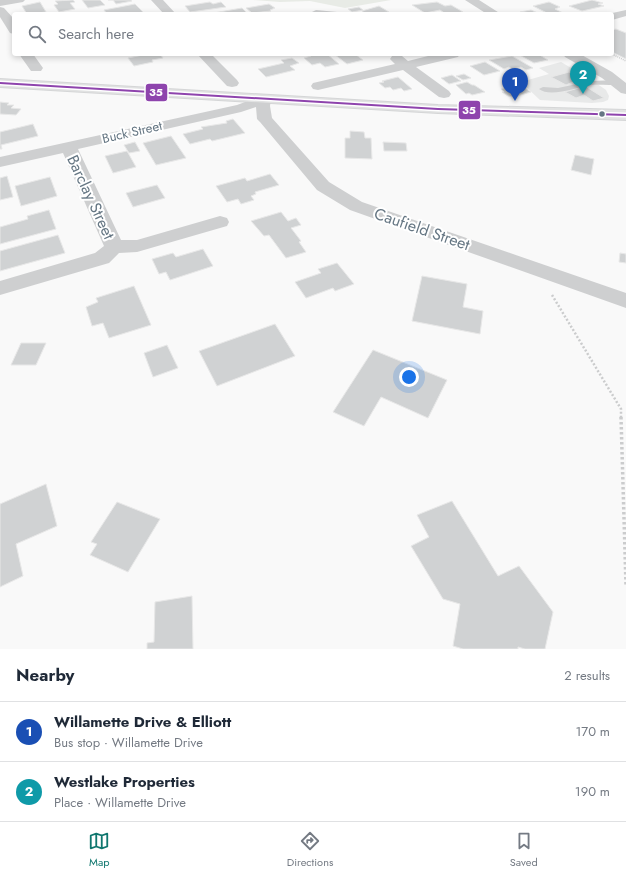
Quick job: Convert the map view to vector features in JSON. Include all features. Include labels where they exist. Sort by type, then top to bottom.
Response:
[{"type":"main road","points":[[0,84],[530,113],[626,116]]},
{"type":"street","points":[[0,3],[19,0]]},
{"type":"street","points":[[157,0],[168,12]]},
{"type":"street","points":[[471,0],[492,12]]},
{"type":"street","points":[[0,10],[7,17],[12,26]]},
{"type":"street","points":[[614,16],[626,13]]},
{"type":"street","points":[[27,56],[36,68]]},
{"type":"street","points":[[206,56],[232,83]]},
{"type":"street","points":[[392,56],[444,94]]},
{"type":"street","points":[[318,86],[444,56]]},
{"type":"street","points":[[573,56],[622,86]]},
{"type":"street","name":"Buck Street","points":[[0,162],[241,108],[264,99]]},
{"type":"street","name":"Caufield Street","points":[[264,99],[263,106],[265,119],[323,186],[356,206],[626,300]]},
{"type":"street","name":"Barclay Street","points":[[68,146],[114,247]]},
{"type":"street","points":[[0,288],[102,258],[114,247],[137,246],[220,222]]},
{"type":"lane","points":[[543,89],[558,90],[591,83],[622,86]]},
{"type":"path","points":[[614,55],[626,61]]},
{"type":"path","points":[[535,268],[621,409],[626,585]]},
{"type":"shaded area","points":[[253,0],[391,0],[345,8],[310,1],[280,2]]},
{"type":"shaded area","points":[[561,62],[606,90],[609,96],[608,100],[592,103],[540,100],[521,82],[549,74],[539,68]]},
{"type":"building","points":[[73,0],[75,2],[70,3],[75,9],[59,12],[54,5],[58,4],[55,1]]},
{"type":"building","points":[[82,0],[100,0],[105,5],[88,8]]},
{"type":"building","points":[[113,0],[131,0],[132,1],[116,4]]},
{"type":"building","points":[[592,0],[603,3],[598,4],[604,6],[582,11],[569,6]]},
{"type":"building","points":[[40,2],[46,12],[26,12],[22,6]]},
{"type":"building","points":[[210,2],[213,4],[221,2],[226,7],[190,12],[185,6]]},
{"type":"building","points":[[437,2],[445,6],[451,5],[463,12],[443,12],[440,10],[423,12],[412,5]]},
{"type":"building","points":[[549,2],[560,7],[555,9],[561,12],[545,12],[533,6]]},
{"type":"building","points":[[135,4],[143,12],[106,12],[104,10]]},
{"type":"building","points":[[269,4],[275,8],[270,10],[271,11],[251,12],[246,8]]},
{"type":"building","points":[[379,6],[389,12],[363,12],[362,11]]},
{"type":"building","points":[[359,7],[363,10],[352,12],[348,9]]},
{"type":"building","points":[[242,8],[246,12],[219,12]]},
{"type":"building","points":[[531,10],[536,12],[520,12]]},
{"type":"building","points":[[614,30],[626,33],[626,59],[614,53]]},
{"type":"building","points":[[138,56],[162,56],[163,58],[134,66],[128,58]]},
{"type":"building","points":[[311,56],[329,56],[339,64],[325,67],[320,63],[312,65],[304,58]]},
{"type":"building","points":[[337,56],[358,56],[363,60],[347,64]]},
{"type":"building","points":[[512,56],[533,68],[526,70],[521,67],[512,69],[509,67],[504,69],[489,60]]},
{"type":"building","points":[[522,56],[541,56],[548,60],[534,63]]},
{"type":"building","points":[[292,58],[299,63],[290,66],[295,70],[266,77],[258,69],[284,63],[281,60]]},
{"type":"building","points":[[485,62],[500,71],[484,75],[470,66]]},
{"type":"building","points":[[569,72],[582,78],[566,85],[551,77]]},
{"type":"building","points":[[464,74],[471,78],[463,80],[456,76]]},
{"type":"building","points":[[452,75],[461,81],[449,84],[441,78]]},
{"type":"building","points":[[398,77],[412,89],[404,91],[401,88],[393,90],[390,87],[385,88],[379,83],[384,82],[382,81]]},
{"type":"building","points":[[467,82],[485,92],[472,95],[469,93],[466,94],[456,85]]},
{"type":"building","points":[[519,84],[531,92],[513,97],[502,92],[504,92],[501,89]]},
{"type":"building","points":[[585,86],[604,98],[593,101],[584,95],[576,98],[565,92]]},
{"type":"building","points":[[0,102],[9,103],[7,105],[14,105],[11,108],[21,109],[16,115],[0,114]]},
{"type":"building","points":[[233,119],[245,133],[212,141],[210,139],[190,144],[183,134],[203,129],[201,127],[227,123],[226,121]]},
{"type":"building","points":[[33,124],[38,136],[1,145],[2,149],[0,149],[0,132]]},
{"type":"building","points":[[350,131],[364,132],[365,138],[371,138],[372,159],[345,158],[345,138],[350,138]]},
{"type":"building","points":[[171,136],[186,158],[156,165],[143,143]]},
{"type":"building","points":[[135,142],[140,151],[129,153],[124,145]]},
{"type":"building","points":[[383,142],[406,143],[407,151],[384,151]]},
{"type":"building","points":[[127,151],[136,167],[113,173],[105,156]]},
{"type":"building","points":[[575,155],[594,159],[591,175],[571,170]]},
{"type":"building","points":[[270,174],[279,185],[255,192],[256,194],[251,196],[254,200],[241,204],[238,199],[227,202],[216,186],[245,178],[247,181]]},
{"type":"building","points":[[7,176],[13,197],[0,200],[0,178]]},
{"type":"building","points":[[50,177],[57,196],[21,206],[15,186]]},
{"type":"building","points":[[157,185],[165,198],[133,207],[126,193]]},
{"type":"building","points":[[49,210],[56,229],[0,244],[0,227],[28,219],[27,216]]},
{"type":"building","points":[[281,212],[288,221],[296,218],[301,225],[291,228],[301,241],[299,242],[306,252],[286,258],[269,235],[264,236],[251,221]]},
{"type":"building","points":[[58,235],[65,253],[0,271],[0,251]]},
{"type":"building","points":[[203,249],[213,266],[170,280],[166,272],[159,274],[152,259],[173,253],[176,257]]},
{"type":"building","points":[[620,253],[626,254],[626,263],[619,262]]},
{"type":"building","points":[[337,263],[354,284],[335,291],[333,288],[306,298],[295,282],[321,273],[318,269]]},
{"type":"building","points":[[422,276],[467,284],[463,307],[483,311],[480,334],[412,321]]},
{"type":"building","points":[[134,286],[151,325],[109,338],[103,323],[92,326],[86,307],[98,302],[96,298]]},
{"type":"building","points":[[275,324],[295,356],[217,386],[199,351]]},
{"type":"building","points":[[21,343],[46,343],[36,365],[11,365]]},
{"type":"building","points":[[167,345],[178,368],[153,377],[144,353]]},
{"type":"building","points":[[373,350],[447,380],[428,418],[381,397],[364,426],[333,412]]},
{"type":"building","points":[[46,484],[57,526],[16,544],[23,576],[0,587],[0,504]]},
{"type":"building","points":[[452,501],[498,576],[519,566],[553,612],[545,649],[525,649],[518,647],[518,649],[463,649],[453,646],[460,604],[443,599],[411,546],[429,537],[417,515]]},
{"type":"building","points":[[117,502],[160,519],[128,572],[90,555],[97,544],[91,542]]},
{"type":"building","points":[[192,596],[193,649],[147,649],[147,643],[154,642],[155,602]]},
{"type":"transit line","name":"35","points":[[0,83],[438,109],[626,115]]},
{"type":"place","name":"Westlake Properties","points":[[583,94]]},
{"type":"place","name":"Willamette Drive & Elliott","points":[[515,101]]}]
